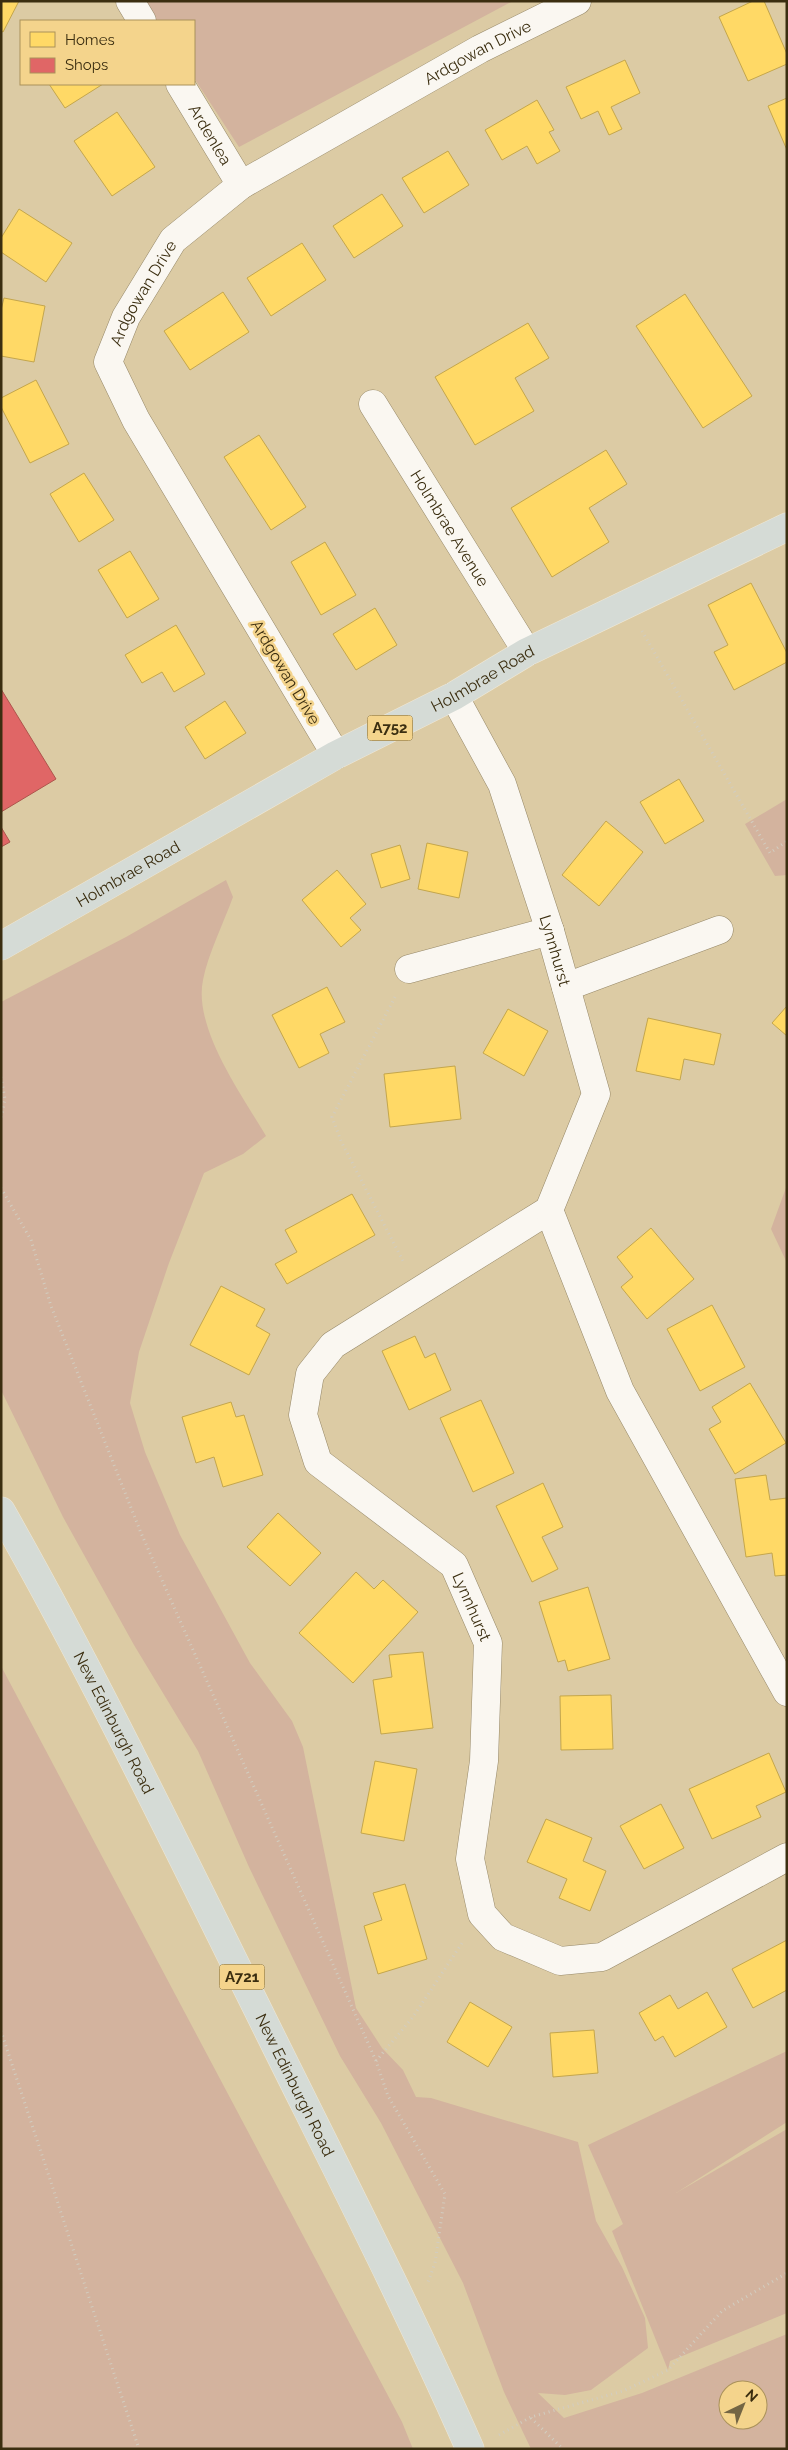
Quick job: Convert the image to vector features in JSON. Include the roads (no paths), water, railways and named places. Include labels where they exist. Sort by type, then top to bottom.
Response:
[{"type":"main road","name":"Holmbrae Road","points":[[1,946],[336,755],[454,696],[527,652],[787,527]]},
{"type":"main road","name":"New Edinburgh Road","points":[[1,1511],[48,1595],[213,1918],[413,2323],[480,2444]]},
{"type":"street","points":[[130,1],[141,20]]},
{"type":"street","name":"Ardgowan Drive","points":[[336,755],[136,420],[108,362],[126,317],[173,240],[241,185],[480,49],[577,1]]},
{"type":"street","name":"Ardenlea","points":[[181,85],[241,185]]},
{"type":"street","name":"Holmbrae Avenue","points":[[373,404],[527,652]]},
{"type":"street","name":"Lynnhurst","points":[[454,696],[502,784],[550,931],[596,1094],[549,1210],[333,1345],[310,1374],[303,1416],[318,1462],[454,1565],[488,1643],[484,1761],[470,1859],[482,1914],[503,1938],[560,1961],[602,1957],[787,1857]]},
{"type":"street","points":[[566,987],[719,930]]},
{"type":"street","points":[[409,969],[550,931]]},
{"type":"street","points":[[549,1210],[620,1391],[787,1692]]}]
